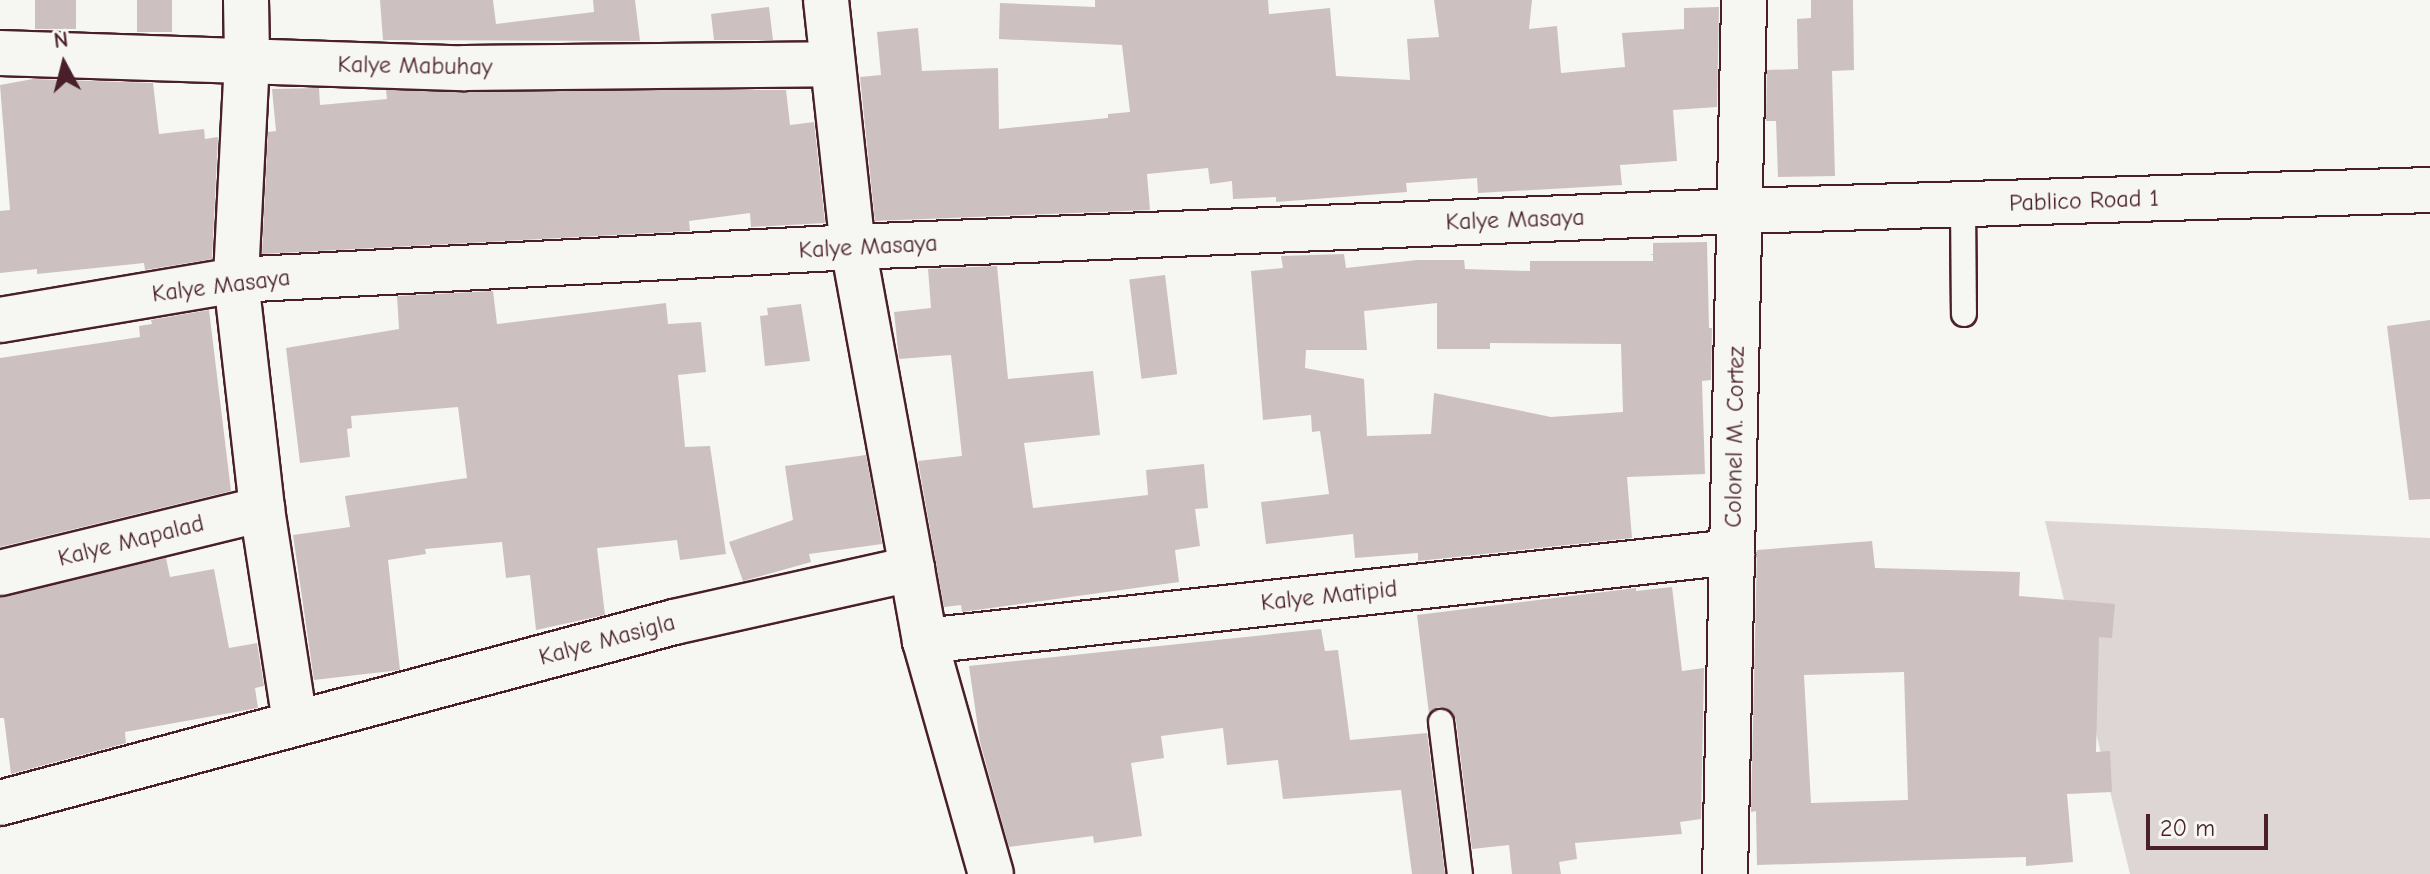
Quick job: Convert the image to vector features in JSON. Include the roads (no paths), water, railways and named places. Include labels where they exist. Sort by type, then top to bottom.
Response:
[{"type":"street","points":[[246,0],[247,60],[236,280],[262,509],[295,722]]},
{"type":"street","points":[[826,0],[853,247],[925,641],[991,874]]},
{"type":"street","name":"Colonel M. Cortez","points":[[1716,873],[1732,552],[1744,0]]},
{"type":"street","name":"Kalye Mabuhay","points":[[0,53],[464,68],[831,64]]},
{"type":"street","name":"Pablico Road 1","points":[[1739,211],[2430,190]]},
{"type":"street","name":"Kalye Masaya","points":[[0,320],[236,280],[853,247],[1739,211]]},
{"type":"street","name":"Kalye Mapalad","points":[[0,573],[262,509]]},
{"type":"street","name":"Kalye Matipid","points":[[925,641],[1732,552]]},
{"type":"street","name":"Kalye Masigla","points":[[0,803],[674,622],[912,569]]},
{"type":"lane","points":[[1963,204],[1964,314]]},
{"type":"lane","points":[[1441,722],[1460,874]]}]
